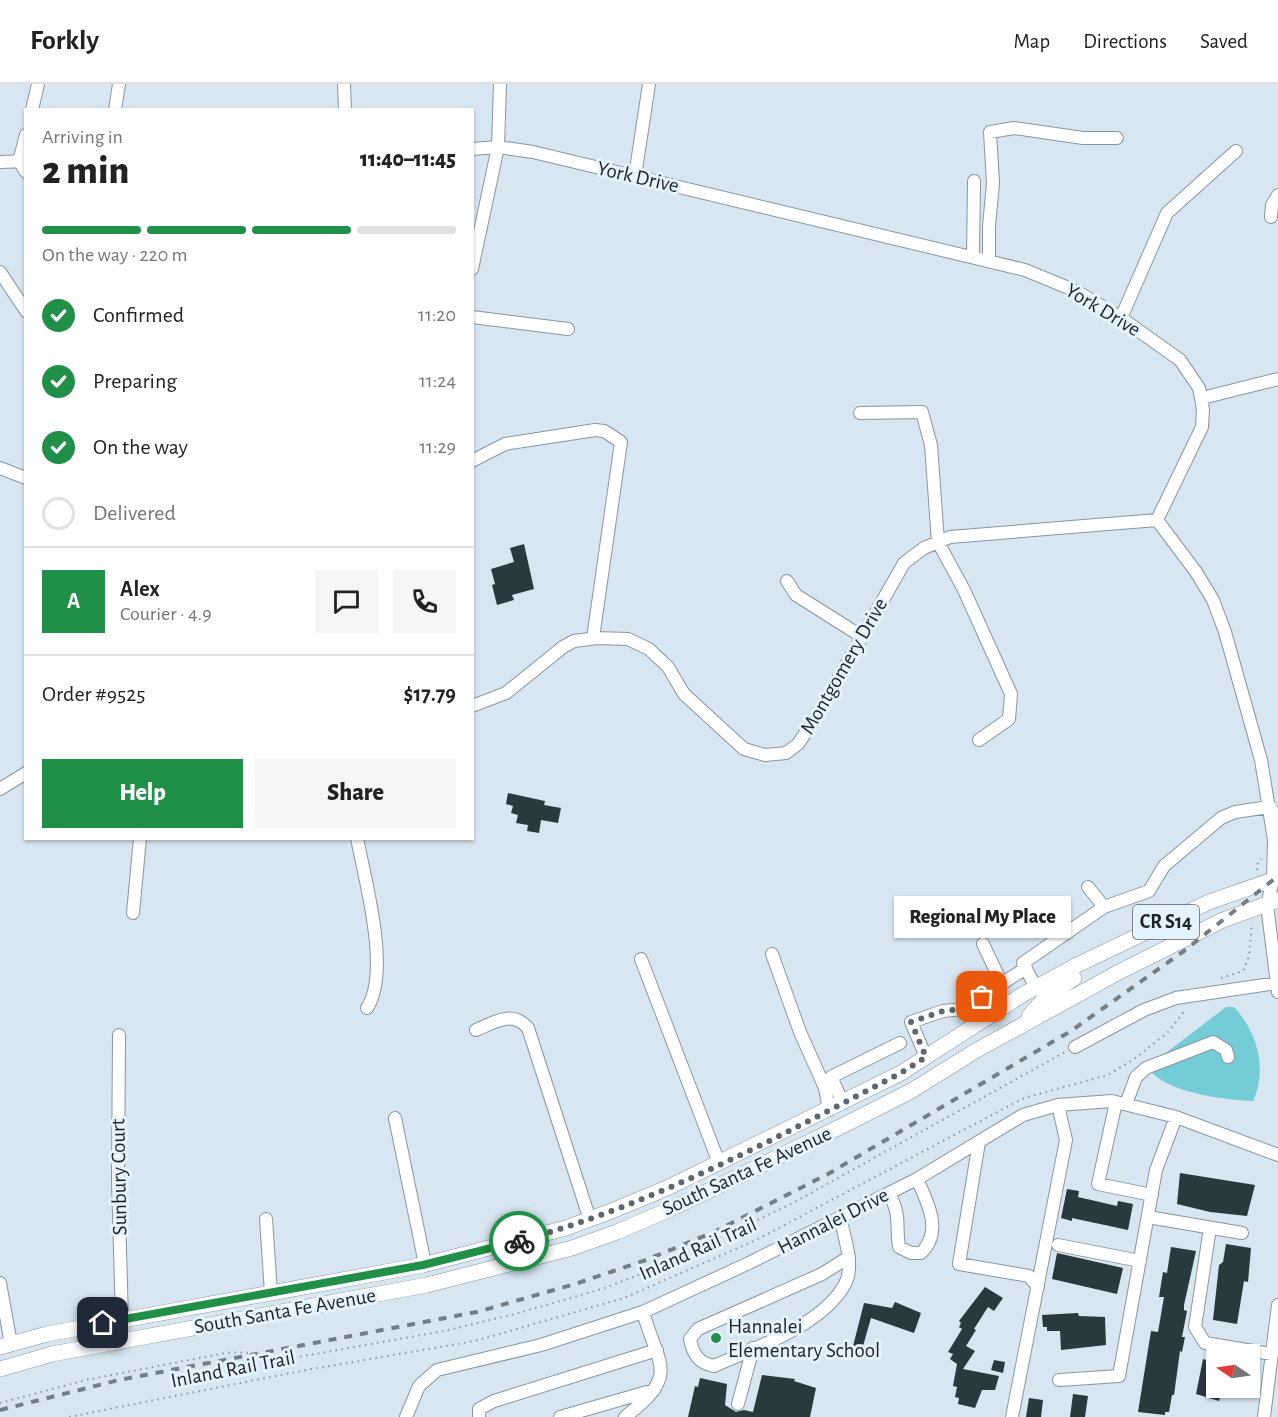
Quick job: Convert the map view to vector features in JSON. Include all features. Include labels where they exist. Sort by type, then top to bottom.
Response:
[{"type":"main road","points":[[1269,807],[1278,825]]},
{"type":"main road","points":[[1021,1025],[1044,999],[1062,984],[1112,957],[1276,879]]},
{"type":"main road","name":"South Santa Fe Avenue","points":[[6,1346],[47,1334],[425,1264],[512,1243],[590,1220],[666,1188],[843,1103],[926,1057],[1036,988],[1172,919],[1276,879]]},
{"type":"main road","name":"South Santa Fe Avenue","points":[[0,1369],[62,1352],[427,1285],[572,1248],[675,1207],[844,1125],[911,1091],[1021,1025],[1119,972],[1223,920],[1274,901]]},
{"type":"street","points":[[32,108],[38,84]]},
{"type":"street","points":[[115,108],[119,84]]},
{"type":"street","points":[[344,84],[345,108]]},
{"type":"street","points":[[474,260],[498,147],[500,84]]},
{"type":"street","points":[[635,176],[649,84]]},
{"type":"street","points":[[989,261],[988,226],[993,183],[990,132],[1014,128],[1083,138],[1117,138]]},
{"type":"street","name":"York Drive","points":[[474,149],[498,147],[635,176],[973,256],[1051,279],[1121,318],[1180,360],[1194,379],[1202,398],[1202,427],[1157,520]]},
{"type":"street","points":[[1121,318],[1167,213],[1236,151]]},
{"type":"street","points":[[0,162],[23,165]]},
{"type":"street","points":[[973,256],[974,181]]},
{"type":"street","points":[[1271,217],[1272,205],[1278,195]]},
{"type":"street","points":[[0,272],[24,308]]},
{"type":"street","points":[[474,316],[568,329]]},
{"type":"street","points":[[1202,398],[1278,379]]},
{"type":"street","points":[[860,413],[922,412],[931,445],[938,542],[964,590],[1011,694],[1009,719],[979,740]]},
{"type":"street","points":[[474,460],[505,444],[595,430],[604,431],[621,442],[593,638]]},
{"type":"street","points":[[0,468],[24,477]]},
{"type":"street","points":[[1075,1047],[1144,1010],[1176,998],[1277,988],[1274,840],[1261,760],[1225,632],[1213,600],[1196,572],[1157,520]]},
{"type":"street","name":"Montgomery Drive","points":[[474,705],[506,693],[563,647],[574,641],[593,638],[628,639],[650,648],[668,667],[684,694],[744,749],[765,756],[786,753],[798,744],[904,563],[924,548],[950,537],[1157,520]]},
{"type":"street","points":[[787,581],[796,595],[861,636]]},
{"type":"street","points":[[0,789],[24,774]]},
{"type":"street","points":[[1036,988],[1023,963],[1104,907],[1149,891],[1164,866],[1221,818],[1235,812],[1269,807]]},
{"type":"street","points":[[133,913],[140,840]]},
{"type":"street","points":[[357,840],[378,972],[374,997],[367,1008]]},
{"type":"street","points":[[1088,887],[1104,907]]},
{"type":"street","points":[[983,944],[1002,984]]},
{"type":"street","points":[[772,954],[800,1032],[825,1088],[829,1110]]},
{"type":"street","points":[[641,959],[719,1163]]},
{"type":"street","points":[[926,1057],[911,1022],[943,1011],[963,1009],[1026,968]]},
{"type":"street","points":[[476,1030],[507,1018],[515,1018],[528,1028],[590,1220]]},
{"type":"street","name":"Sunbury Court","points":[[119,1035],[118,1180],[122,1320]]},
{"type":"street","points":[[1152,1195],[1098,1184],[1121,1103],[1136,1077],[1146,1068],[1213,1042],[1226,1050],[1228,1057]]},
{"type":"street","points":[[843,1103],[831,1077],[900,1043]]},
{"type":"street","name":"Hannalei Drive","points":[[406,1417],[419,1386],[437,1370],[541,1345],[643,1312],[917,1179],[1023,1115],[1058,1105],[1121,1103],[1176,1117],[1278,1155]]},
{"type":"street","points":[[1012,1417],[1066,1140],[1058,1105]]},
{"type":"street","points":[[1059,1380],[1119,1376],[1156,1170],[1176,1117]]},
{"type":"street","points":[[395,1118],[425,1264]]},
{"type":"street","points":[[979,1142],[959,1264],[1029,1276],[1038,1287]]},
{"type":"street","points":[[889,1193],[900,1219],[897,1232],[899,1247],[911,1253],[921,1253],[930,1244],[933,1220],[917,1179]]},
{"type":"street","points":[[840,1217],[849,1257],[845,1284],[815,1318],[714,1366],[703,1364],[693,1352],[690,1339],[699,1329],[822,1275],[849,1257]]},
{"type":"street","points":[[1148,1217],[1242,1233]]},
{"type":"street","points":[[266,1219],[271,1293]]},
{"type":"street","points":[[1210,1228],[1196,1327],[1204,1343],[1272,1354]]},
{"type":"street","points":[[1058,1245],[1140,1261]]},
{"type":"street","points":[[0,1283],[6,1346]]},
{"type":"street","points":[[1264,1417],[1278,1305]]},
{"type":"street","points":[[625,1417],[656,1389],[661,1378],[661,1363],[643,1312]]},
{"type":"street","points":[[738,1404],[753,1348]]},
{"type":"street","points":[[479,1417],[479,1409],[494,1401],[657,1350]]},
{"type":"street","points":[[560,1417],[656,1389]]},
{"type":"path","points":[[1216,979],[1244,971],[1249,956],[1250,939]]},
{"type":"path","name":"Inland Rail Trail","points":[[69,1417],[306,1370],[475,1341],[624,1298],[766,1235],[1024,1098],[1108,1075],[1137,1057],[1168,1032],[1193,995]]},
{"type":"water","points":[[1226,1007],[1234,1007],[1242,1017],[1258,1051],[1260,1076],[1253,1101],[1200,1094],[1173,1086],[1152,1073],[1158,1059]]},
{"type":"building","points":[[524,544],[534,589],[512,595],[514,600],[497,605],[491,569],[514,562],[510,548]]},
{"type":"building","points":[[508,793],[545,801],[544,805],[561,808],[558,823],[541,820],[539,833],[527,831],[528,825],[516,823],[518,815],[511,813],[513,806],[506,804]]},
{"type":"building","points":[[1180,1173],[1255,1185],[1247,1216],[1210,1212],[1177,1204]]},
{"type":"building","points":[[1067,1189],[1079,1191],[1078,1197],[1117,1206],[1118,1201],[1133,1204],[1128,1230],[1072,1218],[1072,1221],[1061,1218]]},
{"type":"building","points":[[1226,1244],[1251,1248],[1248,1282],[1244,1281],[1237,1324],[1213,1320],[1219,1265],[1223,1262]]},
{"type":"building","points":[[1171,1247],[1196,1251],[1184,1305],[1184,1310],[1187,1311],[1182,1337],[1185,1337],[1182,1352],[1180,1351],[1174,1395],[1172,1395],[1169,1412],[1165,1412],[1165,1415],[1138,1412],[1151,1331],[1158,1332],[1164,1297],[1159,1297],[1163,1272],[1167,1273]]},
{"type":"building","points":[[1057,1253],[1123,1268],[1117,1294],[1052,1279]]},
{"type":"building","points":[[985,1287],[1003,1298],[994,1311],[988,1307],[974,1329],[976,1330],[966,1346],[975,1351],[963,1369],[999,1376],[995,1390],[982,1390],[975,1408],[958,1404],[959,1398],[955,1397],[957,1387],[953,1386],[957,1364],[950,1359],[953,1354],[948,1352],[962,1329],[959,1327],[961,1323],[959,1321]]},
{"type":"building","points":[[895,1302],[921,1313],[914,1333],[871,1318],[861,1353],[852,1350],[864,1303],[892,1308]]},
{"type":"building","points":[[1078,1313],[1079,1316],[1105,1317],[1106,1345],[1061,1350],[1060,1331],[1047,1331],[1047,1327],[1043,1327],[1042,1315]]},
{"type":"building","points":[[1203,1359],[1206,1360],[1206,1397],[1196,1394]]},
{"type":"building","points":[[994,1360],[1005,1362],[1003,1373],[991,1370]]},
{"type":"building","points":[[762,1375],[795,1379],[794,1381],[816,1388],[810,1417],[688,1417],[695,1386],[698,1387],[700,1378],[727,1384],[725,1405],[736,1412],[744,1410],[753,1412]]},
{"type":"building","points":[[1073,1394],[1088,1396],[1085,1417],[1070,1417]]},
{"type":"building","points":[[1029,1398],[1043,1400],[1041,1417],[1026,1417]]},
{"type":"railway","points":[[0,1410],[119,1380],[477,1312],[575,1284],[646,1260],[714,1232],[828,1174],[1071,1031],[1184,951],[1278,876]]},
{"type":"way so far","points":[[519,1241],[566,1228],[666,1188],[901,1073],[926,1057],[911,1022],[943,1011],[963,1009],[982,997]]},
{"type":"place","name":"Regional My Place","points":[[982,997]]},
{"type":"place","name":"Hannalei Elementary School","points":[[716,1338]]},
{"type":"route","points":[[103,1323],[423,1265],[519,1241]]}]
